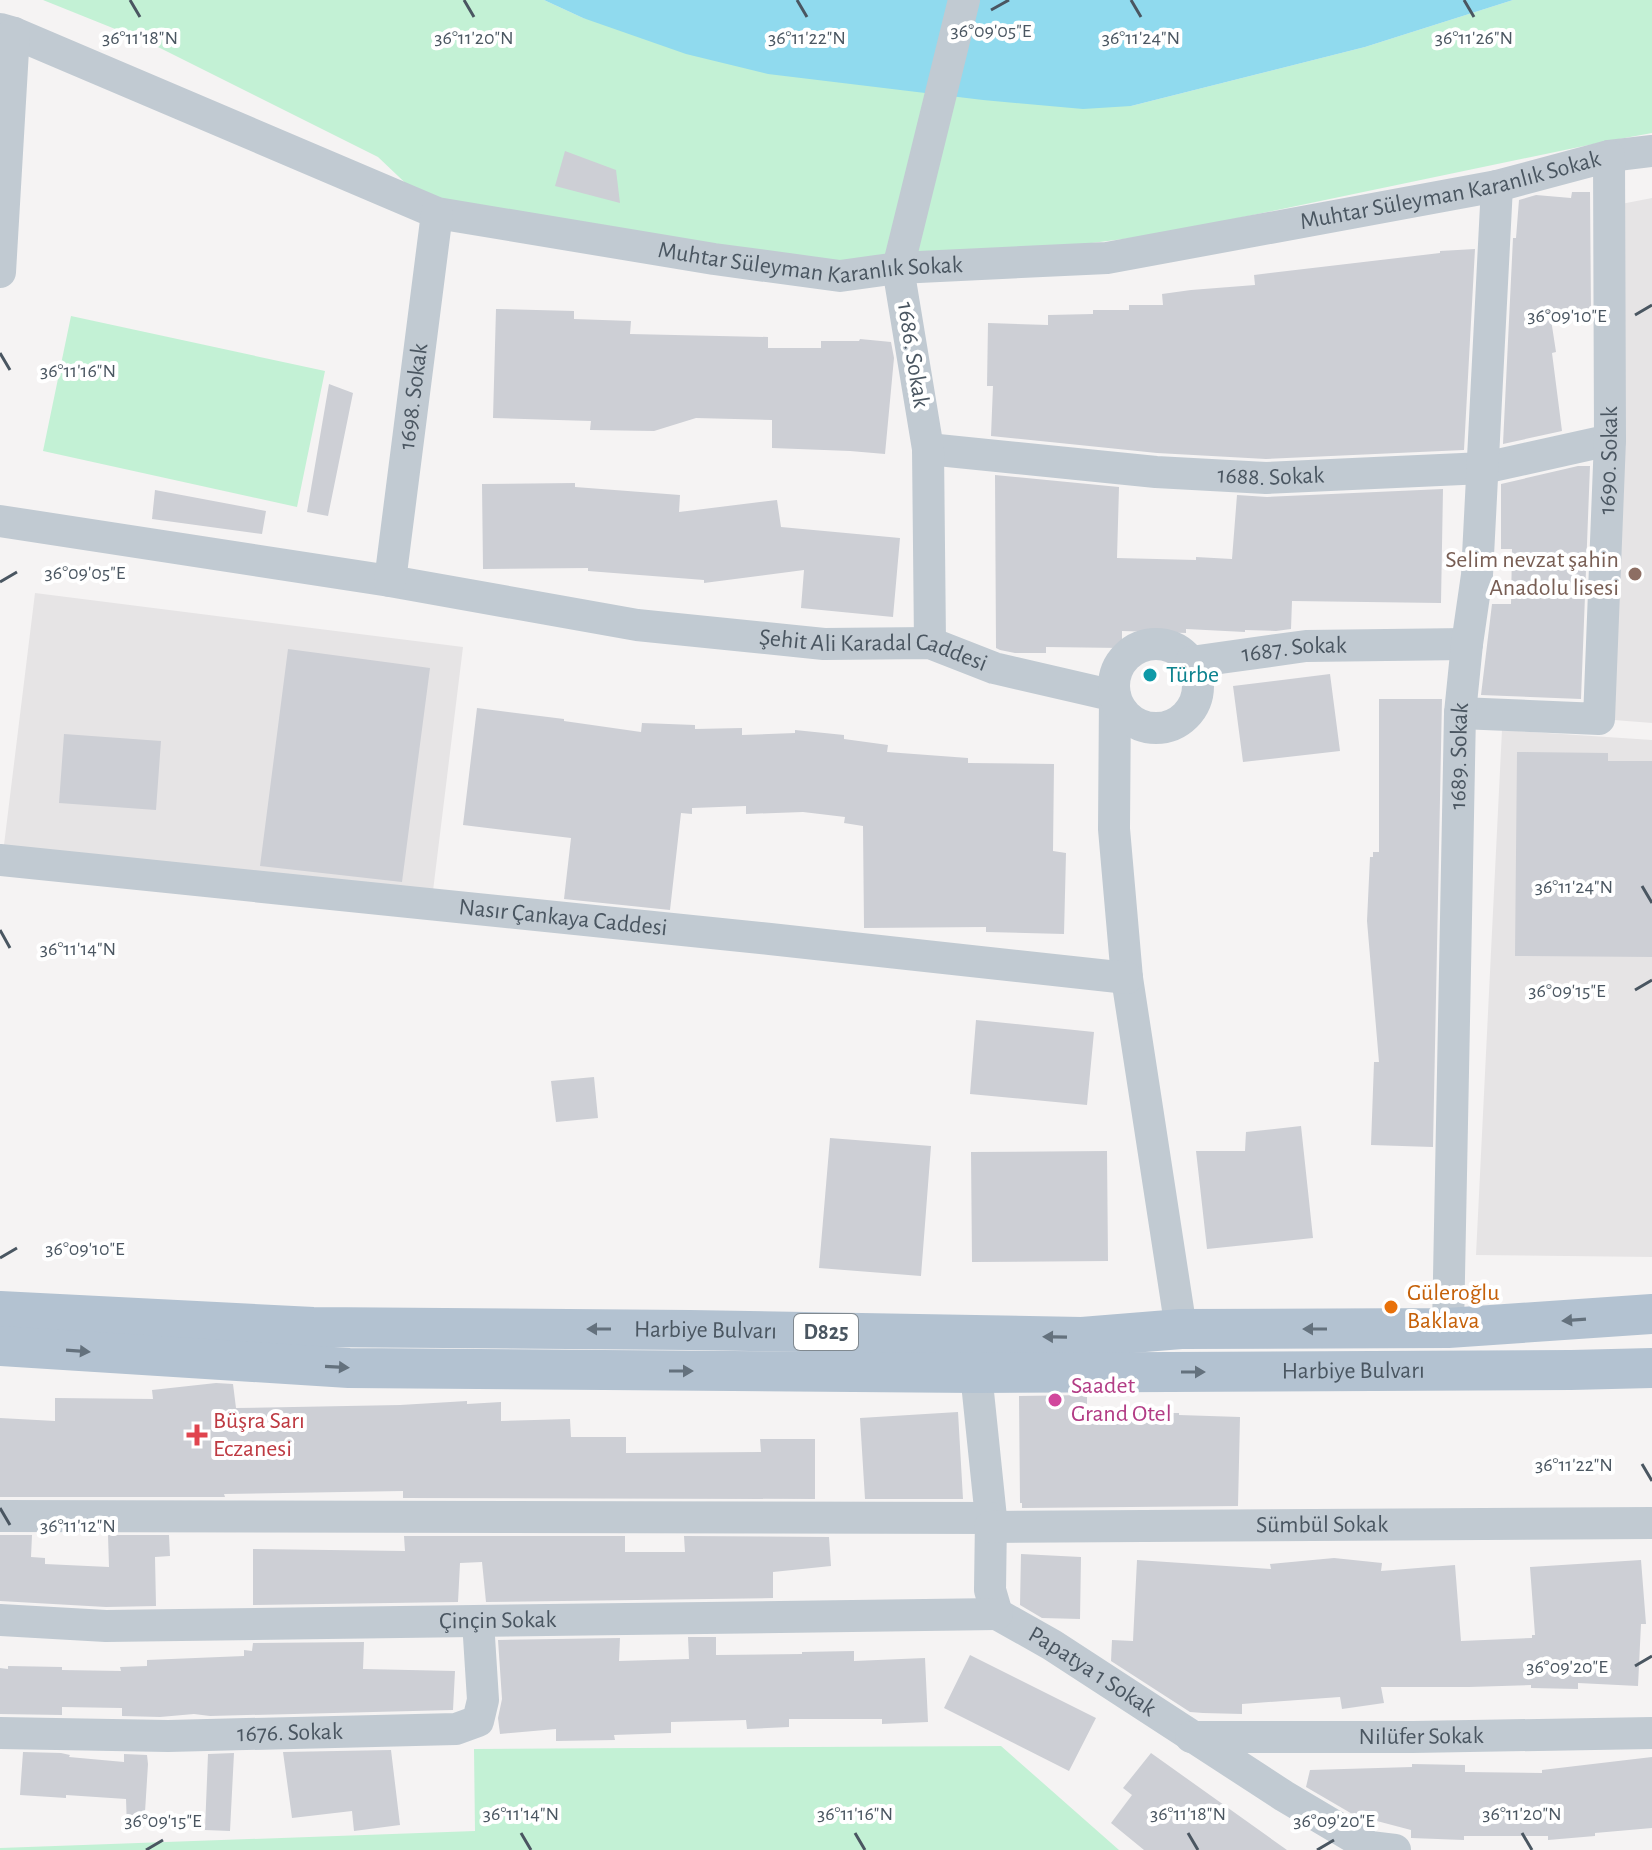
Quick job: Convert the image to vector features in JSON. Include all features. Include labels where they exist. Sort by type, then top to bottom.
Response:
[{"type":"main road","name":"Harbiye Bulvarı","points":[[0,1311],[313,1327],[1082,1337],[1181,1329],[1448,1328],[1652,1314]]},
{"type":"main road","name":"Harbiye Bulvarı","points":[[0,1346],[349,1368],[976,1373],[1652,1368]]},
{"type":"street","name":"1686. Sokak","points":[[930,643],[928,449],[898,268],[961,13]]},
{"type":"street","name":"Muhtar Süleyman Karanlık Sokak","points":[[7,31],[437,213],[714,259],[840,276],[898,268],[1107,258],[1497,186],[1609,156],[1652,151]]},
{"type":"street","points":[[0,272],[7,31]]},
{"type":"street","name":"1690. Sokak","points":[[1460,713],[1599,719],[1610,440],[1609,156]]},
{"type":"street","name":"1689. Sokak","points":[[1448,1328],[1460,713],[1477,575],[1497,186]]},
{"type":"street","name":"1698. Sokak","points":[[390,581],[437,213]]},
{"type":"street","name":"1688. Sokak","points":[[928,449],[1156,472],[1266,478],[1484,468],[1610,440]]},
{"type":"street","name":"Şehit Ali Karadal Caddesi","points":[[0,521],[390,581],[637,625],[824,644],[930,643],[994,668],[1115,696]]},
{"type":"street","points":[[1115,696],[1131,720],[1159,728],[1174,724],[1194,704],[1198,690],[1197,676],[1191,662],[1182,653],[1158,644],[1145,645],[1123,659],[1114,683],[1114,829],[1127,978],[1181,1329]]},
{"type":"street","name":"1687. Sokak","points":[[1191,662],[1306,646],[1467,644]]},
{"type":"street","name":"Nasır Çankaya Caddesi","points":[[0,860],[1127,978]]},
{"type":"street","points":[[976,1373],[990,1523],[990,1590],[997,1614]]},
{"type":"street","name":"Sümbül Sokak","points":[[0,1516],[990,1523],[1652,1523]]},
{"type":"street","name":"Çinçin Sokak","points":[[0,1620],[106,1626],[997,1614]]},
{"type":"street","name":"Papatya 1 Sokak","points":[[997,1614],[1052,1645],[1191,1737],[1370,1847],[1395,1850]]},
{"type":"street","name":"1676. Sokak","points":[[0,1733],[168,1736],[456,1729],[478,1721],[483,1700],[478,1621]]},
{"type":"street","name":"Nilüfer Sokak","points":[[1191,1737],[1652,1733]]},
{"type":"shaded area","points":[[1652,198],[1652,723],[1614,720],[1616,205]]},
{"type":"shaded area","points":[[35,593],[463,647],[432,899],[4,845]]},
{"type":"shaded area","points":[[1502,730],[1652,740],[1652,1257],[1476,1255]]},
{"type":"green space","points":[[43,0],[544,0],[583,18],[1131,106],[1365,47],[1513,0],[1652,0],[1652,133],[1162,234],[898,268],[437,213],[378,157],[150,43]]},
{"type":"green space","points":[[71,316],[325,371],[297,507],[43,451]]},
{"type":"green space","points":[[1001,1746],[1119,1850],[0,1850],[475,1831],[474,1749]]},
{"type":"water","points":[[544,0],[1513,0],[1365,47],[1131,106],[1083,109],[768,74],[686,54],[583,18]]},
{"type":"building","points":[[565,151],[616,170],[620,203],[555,186]]},
{"type":"building","points":[[1572,192],[1590,192],[1591,313],[1550,313],[1562,431],[1503,444],[1513,238],[1516,238],[1519,200],[1536,195],[1571,198]]},
{"type":"building","points":[[1475,249],[1464,450],[1266,459],[1157,453],[991,436],[993,386],[987,386],[988,323],[1048,325],[1048,315],[1129,310],[1129,305],[1163,305],[1162,294],[1255,285],[1254,275]]},
{"type":"building","points":[[496,309],[574,311],[574,319],[631,321],[630,334],[768,337],[768,348],[821,348],[821,341],[860,339],[891,342],[894,358],[885,454],[772,448],[772,420],[696,418],[654,431],[590,430],[591,421],[493,418]]},
{"type":"building","points":[[329,384],[353,393],[328,516],[307,512]]},
{"type":"building","points":[[1590,466],[1581,699],[1481,695],[1492,604],[1511,604],[1512,549],[1501,549],[1501,484]]},
{"type":"building","points":[[995,475],[1119,487],[1117,558],[1232,559],[1237,495],[1267,497],[1443,489],[1441,603],[1292,601],[1291,629],[1245,632],[1186,629],[1186,633],[1122,631],[1122,648],[1046,647],[1046,653],[1000,650],[996,648]]},
{"type":"building","points":[[575,483],[575,487],[680,495],[679,512],[777,500],[781,527],[900,538],[893,617],[801,608],[804,570],[704,583],[704,580],[588,571],[588,568],[483,569],[482,484]]},
{"type":"building","points":[[155,490],[266,511],[262,534],[152,519]]},
{"type":"building","points":[[288,649],[430,668],[402,882],[260,866]]},
{"type":"building","points":[[1330,674],[1340,751],[1243,762],[1233,686]]},
{"type":"building","points":[[1379,699],[1442,699],[1433,1147],[1371,1145],[1374,1062],[1379,1062],[1367,921],[1370,857],[1373,857],[1373,852],[1379,852]]},
{"type":"building","points":[[477,708],[641,732],[642,723],[695,725],[695,729],[742,728],[742,735],[795,733],[795,730],[844,735],[844,739],[888,745],[887,752],[968,758],[968,763],[1054,764],[1053,851],[1066,853],[1064,934],[986,932],[986,927],[864,928],[863,826],[844,823],[845,817],[803,812],[746,814],[746,806],[692,808],[692,814],[681,813],[670,910],[564,899],[571,838],[463,825]]},
{"type":"building","points":[[64,734],[161,741],[156,810],[59,803]]},
{"type":"building","points":[[1517,752],[1608,753],[1608,761],[1652,761],[1652,957],[1515,956]]},
{"type":"building","points":[[976,1020],[1094,1032],[1087,1105],[970,1094]]},
{"type":"building","points":[[594,1077],[598,1118],[556,1122],[551,1081]]},
{"type":"building","points":[[1301,1126],[1313,1238],[1207,1249],[1196,1151],[1245,1151],[1246,1132]]},
{"type":"building","points":[[830,1138],[931,1146],[921,1276],[819,1268]]},
{"type":"building","points":[[1107,1151],[1108,1261],[972,1262],[971,1152]]},
{"type":"building","points":[[233,1384],[236,1408],[501,1402],[501,1421],[570,1419],[571,1437],[626,1437],[626,1453],[761,1452],[760,1439],[815,1439],[815,1499],[403,1498],[403,1491],[224,1494],[225,1497],[0,1497],[0,1418],[55,1421],[55,1398],[153,1399],[152,1390]]},
{"type":"building","points":[[1087,1395],[1087,1413],[1179,1413],[1240,1417],[1238,1506],[1022,1508],[1019,1396]]},
{"type":"building","points":[[958,1412],[963,1499],[865,1499],[860,1418]]},
{"type":"building","points":[[0,1535],[32,1535],[31,1557],[45,1558],[45,1564],[109,1567],[108,1535],[169,1535],[170,1556],[155,1557],[156,1606],[106,1607],[0,1601]]},
{"type":"building","points":[[404,1536],[625,1536],[625,1552],[685,1552],[684,1536],[829,1537],[831,1566],[773,1572],[773,1598],[486,1602],[482,1562],[460,1563],[458,1602],[253,1605],[253,1549],[405,1551]]},
{"type":"building","points":[[1021,1554],[1081,1557],[1080,1619],[1042,1618],[1020,1605]]},
{"type":"building","points":[[1334,1558],[1382,1563],[1381,1571],[1455,1565],[1461,1641],[1532,1638],[1535,1635],[1530,1567],[1641,1560],[1646,1624],[1641,1624],[1638,1686],[1578,1683],[1578,1689],[1531,1688],[1531,1685],[1381,1687],[1384,1703],[1342,1709],[1340,1697],[1242,1704],[1242,1714],[1203,1713],[1190,1712],[1111,1661],[1112,1640],[1133,1641],[1137,1560],[1271,1569],[1270,1564]]},
{"type":"building","points":[[688,1637],[716,1637],[716,1655],[854,1651],[854,1661],[925,1658],[928,1722],[882,1724],[882,1719],[789,1719],[789,1727],[747,1729],[746,1720],[671,1722],[671,1733],[614,1735],[615,1740],[556,1741],[556,1729],[500,1734],[498,1718],[502,1699],[498,1640],[620,1638],[619,1661],[689,1659]]},
{"type":"building","points":[[364,1642],[363,1669],[455,1671],[453,1710],[160,1717],[122,1716],[122,1708],[62,1707],[62,1715],[0,1714],[0,1668],[8,1669],[8,1666],[121,1671],[120,1667],[147,1666],[147,1660],[244,1656],[244,1650],[252,1651],[253,1643]]},
{"type":"building","points":[[970,1655],[1096,1718],[1069,1771],[944,1708]]},
{"type":"building","points":[[391,1750],[400,1825],[354,1831],[352,1811],[292,1818],[283,1752]]},
{"type":"building","points":[[23,1752],[61,1753],[69,1757],[124,1762],[124,1754],[147,1755],[144,1828],[127,1828],[126,1799],[20,1795]]},
{"type":"building","points":[[234,1753],[230,1831],[205,1830],[208,1754]]},
{"type":"building","points":[[1151,1753],[1287,1850],[1144,1850],[1111,1823],[1132,1795],[1123,1788]]},
{"type":"building","points":[[1652,1757],[1652,1828],[1595,1833],[1595,1836],[1548,1840],[1548,1836],[1464,1836],[1464,1840],[1411,1838],[1411,1830],[1354,1815],[1306,1787],[1310,1770],[1412,1767],[1412,1764],[1465,1765],[1465,1772],[1542,1773],[1542,1770]]},
{"type":"place","name":"Selim nevzat şahin Anadolu lisesi","points":[[1635,574]]},
{"type":"place","name":"Türbe","points":[[1150,675]]},
{"type":"place","name":"Güleroğlu Baklava","points":[[1391,1307]]},
{"type":"place","name":"Saadet Grand Otel","points":[[1055,1400]]},
{"type":"place","name":"Büşra Sarı Eczanesi","points":[[197,1435]]}]
